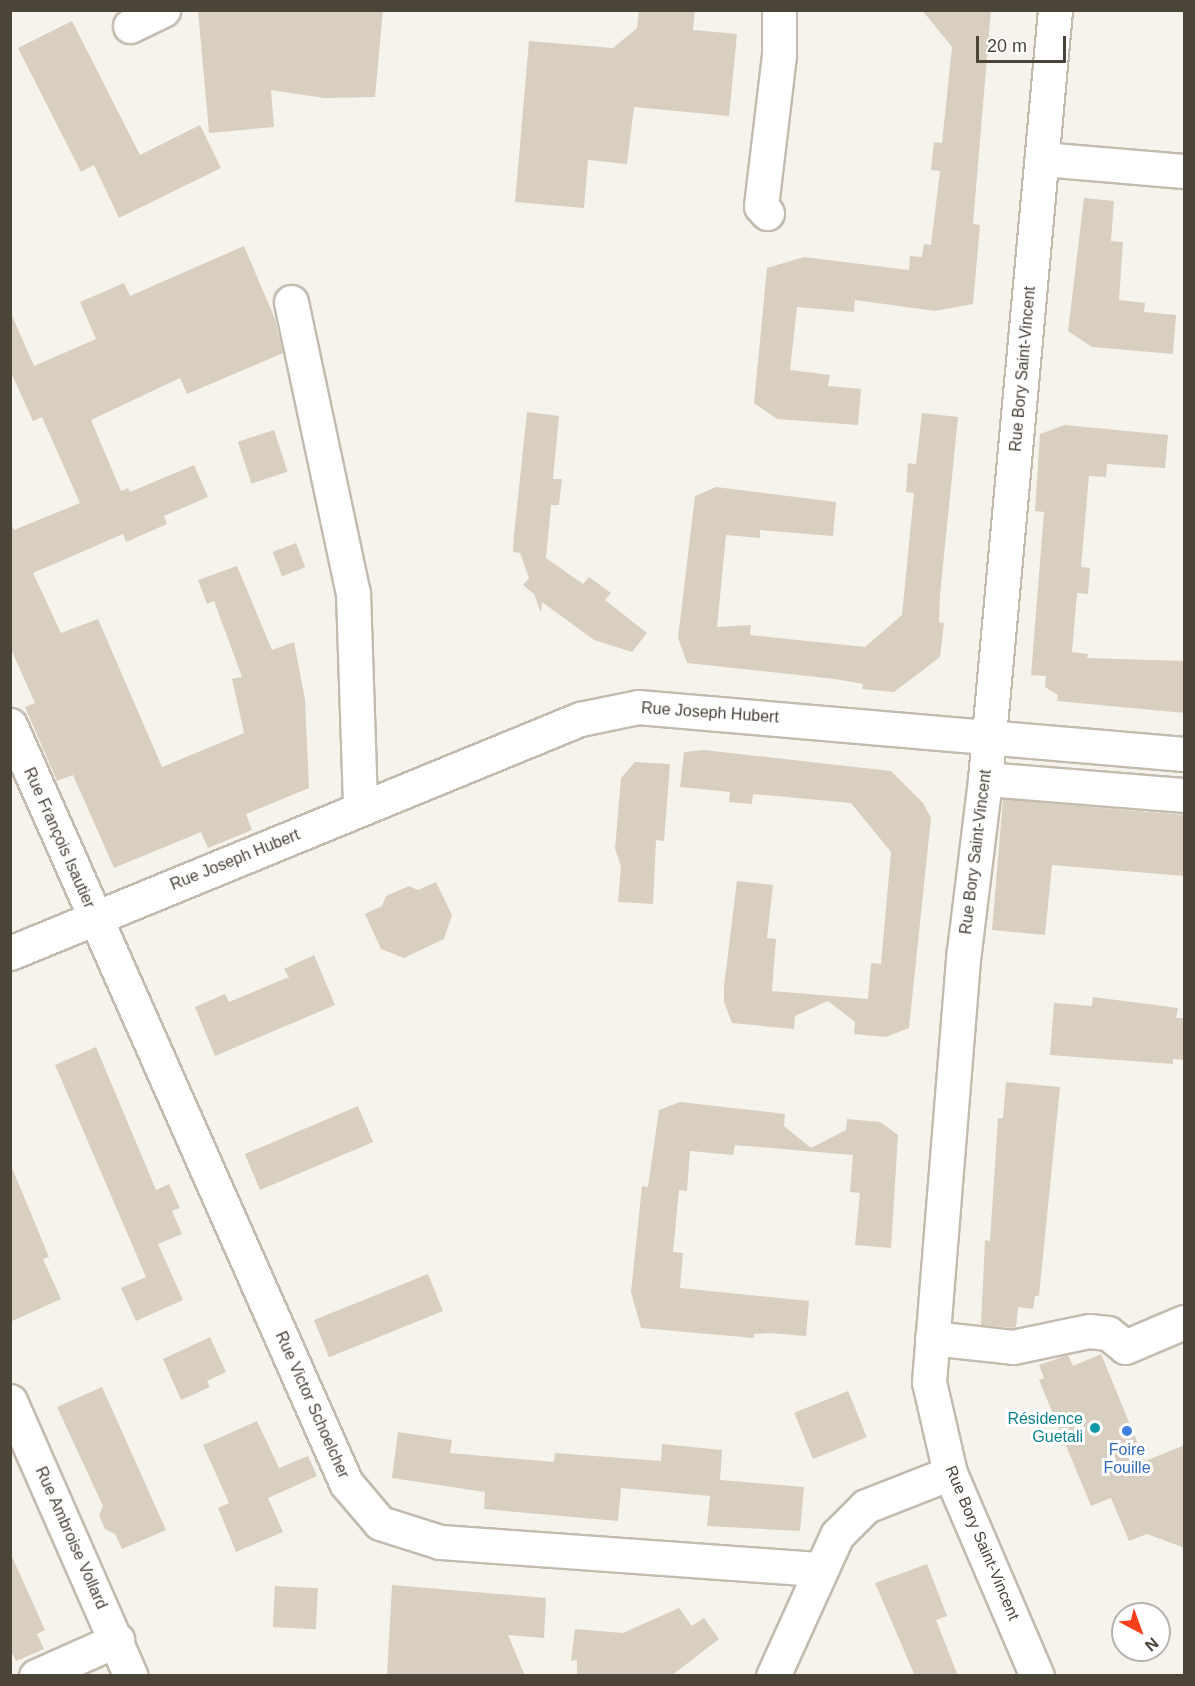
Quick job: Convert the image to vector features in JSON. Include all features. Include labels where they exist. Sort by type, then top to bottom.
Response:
[{"type":"street","points":[[130,26],[163,10]]},
{"type":"street","points":[[767,213],[761,206],[779,56],[779,10]]},
{"type":"street","name":"Rue Bory Saint-Vincent","points":[[1037,1676],[950,1473],[929,1382],[964,951],[985,779],[1055,10]]},
{"type":"street","points":[[1043,159],[1185,171]]},
{"type":"street","points":[[291,302],[353,593],[360,809]]},
{"type":"street","name":"Rue Joseph Hubert","points":[[10,953],[580,719],[638,706],[1185,754]]},
{"type":"street","name":"Rue François Isautier","points":[[10,725],[94,918]]},
{"type":"street","points":[[985,779],[1185,795]]},
{"type":"street","name":"Rue Victor Schoelcher","points":[[94,918],[346,1483],[380,1523],[440,1542],[818,1569]]},
{"type":"street","points":[[932,1338],[1013,1347],[1089,1331],[1108,1333],[1125,1347],[1185,1322]]},
{"type":"street","name":"Rue Ambroise Vollard","points":[[10,1401],[131,1676]]},
{"type":"street","points":[[773,1676],[818,1569],[837,1535],[866,1506],[950,1473]]},
{"type":"street","points":[[36,1676],[117,1640]]},
{"type":"building","points":[[198,10],[383,10],[375,97],[324,98],[271,90],[274,127],[209,133]]},
{"type":"building","points":[[639,10],[695,10],[693,30],[737,34],[729,116],[634,107],[627,164],[588,160],[584,208],[515,202],[529,41],[613,48],[637,28]]},
{"type":"building","points":[[922,10],[991,10],[973,224],[980,225],[973,304],[935,311],[855,300],[854,312],[797,307],[790,370],[830,375],[828,386],[861,389],[858,425],[777,419],[754,403],[767,268],[804,257],[909,270],[910,256],[922,257],[924,244],[931,245],[940,171],[931,170],[934,142],[942,143],[952,47]]},
{"type":"building","points":[[72,21],[140,155],[200,125],[221,168],[119,218],[94,165],[81,172],[18,48]]},
{"type":"building","points":[[1084,198],[1114,201],[1111,241],[1123,242],[1119,300],[1145,303],[1144,312],[1176,315],[1173,354],[1092,347],[1068,331]]},
{"type":"building","points":[[244,246],[275,319],[283,353],[187,394],[180,378],[91,420],[121,491],[128,488],[130,492],[194,465],[208,497],[164,516],[167,524],[126,542],[123,534],[33,573],[61,633],[98,619],[162,767],[244,733],[232,679],[242,677],[214,601],[207,604],[198,580],[237,566],[272,650],[294,642],[305,699],[309,788],[246,814],[252,830],[208,848],[201,832],[114,868],[73,775],[57,781],[25,707],[35,703],[10,647],[10,522],[14,530],[80,503],[42,417],[33,421],[10,370],[10,311],[34,366],[96,339],[80,302],[124,283],[130,296]]},
{"type":"building","points":[[527,412],[559,416],[553,479],[562,479],[559,505],[551,505],[546,558],[583,584],[589,577],[611,593],[605,600],[647,633],[632,652],[594,640],[542,602],[541,613],[534,594],[523,585],[529,578],[520,553],[513,552]]},
{"type":"building","points":[[922,413],[958,417],[940,595],[939,622],[944,623],[940,657],[894,692],[862,689],[863,684],[835,679],[687,663],[678,638],[695,496],[716,487],[836,502],[833,536],[760,530],[760,538],[726,535],[717,627],[751,625],[750,635],[865,647],[902,615],[914,493],[906,492],[908,463],[916,464]]},
{"type":"building","points":[[1065,425],[1168,435],[1165,468],[1107,464],[1106,477],[1089,476],[1081,567],[1090,568],[1088,594],[1077,593],[1072,652],[1088,654],[1087,658],[1185,661],[1185,713],[1057,701],[1058,695],[1045,687],[1046,676],[1031,675],[1044,512],[1035,511],[1040,434]]},
{"type":"building","points":[[274,430],[288,472],[251,484],[238,442]]},
{"type":"building","points":[[296,543],[305,567],[282,576],[273,552]]},
{"type":"building","points":[[703,750],[891,771],[923,803],[931,818],[909,1028],[886,1037],[854,1034],[855,1022],[828,1001],[795,1016],[794,1029],[732,1023],[724,1002],[724,986],[737,881],[773,885],[767,938],[776,939],[772,991],[868,999],[871,963],[881,964],[891,852],[851,803],[753,794],[752,804],[729,802],[730,792],[680,787],[684,752]]},
{"type":"building","points":[[635,762],[670,764],[664,841],[656,840],[653,904],[618,902],[621,866],[615,849],[621,778]]},
{"type":"building","points":[[1003,799],[1185,815],[1185,876],[1052,865],[1045,935],[992,930]]},
{"type":"building","points":[[436,882],[452,915],[444,939],[404,958],[381,949],[365,914],[382,906],[386,896],[409,886],[418,890]]},
{"type":"building","points":[[314,955],[335,1005],[215,1056],[195,1007],[225,994],[229,1002],[289,977],[284,969]]},
{"type":"building","points":[[1093,997],[1178,1008],[1176,1018],[1185,1018],[1185,1060],[1173,1059],[1173,1064],[1050,1055],[1054,1003],[1092,1006]]},
{"type":"building","points":[[96,1047],[156,1190],[169,1184],[180,1208],[172,1211],[182,1234],[158,1244],[183,1300],[136,1321],[121,1288],[146,1277],[55,1065]]},
{"type":"building","points":[[1006,1082],[1060,1087],[1039,1296],[1035,1296],[1033,1309],[1018,1307],[1016,1327],[1012,1328],[981,1325],[985,1240],[990,1241],[998,1118],[1003,1118]]},
{"type":"building","points":[[680,1102],[785,1114],[784,1126],[811,1148],[846,1130],[847,1119],[880,1122],[898,1135],[891,1248],[855,1245],[860,1193],[850,1192],[853,1155],[735,1145],[733,1155],[690,1151],[687,1191],[679,1190],[673,1252],[683,1253],[680,1288],[809,1301],[806,1336],[770,1333],[754,1334],[754,1338],[641,1328],[631,1292],[642,1186],[648,1187],[659,1110]]},
{"type":"building","points":[[358,1106],[373,1142],[260,1190],[245,1154]]},
{"type":"building","points":[[10,1163],[49,1257],[43,1259],[61,1299],[10,1322]]},
{"type":"building","points":[[428,1274],[443,1311],[329,1357],[314,1320]]},
{"type":"building","points":[[210,1337],[226,1372],[207,1381],[210,1387],[181,1400],[163,1359]]},
{"type":"building","name":"Résidence Guetali","points":[[1101,1354],[1145,1461],[1185,1445],[1185,1548],[1147,1534],[1129,1541],[1111,1498],[1091,1506],[1039,1380],[1044,1378],[1039,1365],[1068,1355],[1073,1366]]},
{"type":"building","points":[[102,1387],[166,1530],[122,1549],[115,1534],[105,1529],[99,1515],[103,1506],[57,1407]]},
{"type":"building","points":[[848,1391],[867,1437],[813,1459],[794,1413]]},
{"type":"building","points":[[257,1421],[279,1468],[308,1456],[317,1476],[268,1498],[283,1532],[236,1552],[218,1508],[229,1503],[203,1445]]},
{"type":"building","points":[[398,1432],[452,1440],[450,1453],[554,1462],[555,1453],[661,1461],[662,1444],[722,1450],[720,1480],[804,1487],[800,1531],[707,1526],[710,1496],[621,1488],[618,1521],[484,1509],[485,1492],[392,1478]]},
{"type":"building","points":[[10,1552],[45,1630],[37,1634],[44,1649],[16,1661],[10,1649]]},
{"type":"building","points":[[927,1564],[947,1616],[936,1620],[958,1676],[915,1676],[875,1583]]},
{"type":"building","points":[[392,1585],[546,1598],[544,1638],[508,1635],[525,1676],[387,1676]]},
{"type":"building","points":[[275,1586],[318,1588],[316,1629],[273,1627]]},
{"type":"building","points":[[679,1608],[692,1626],[704,1618],[719,1639],[671,1676],[577,1676],[577,1660],[571,1661],[575,1629],[623,1633]]},
{"type":"place","name":"Résidence Guetali","points":[[1095,1428]]},
{"type":"place","name":"Foire Fouille","points":[[1127,1431]]}]
